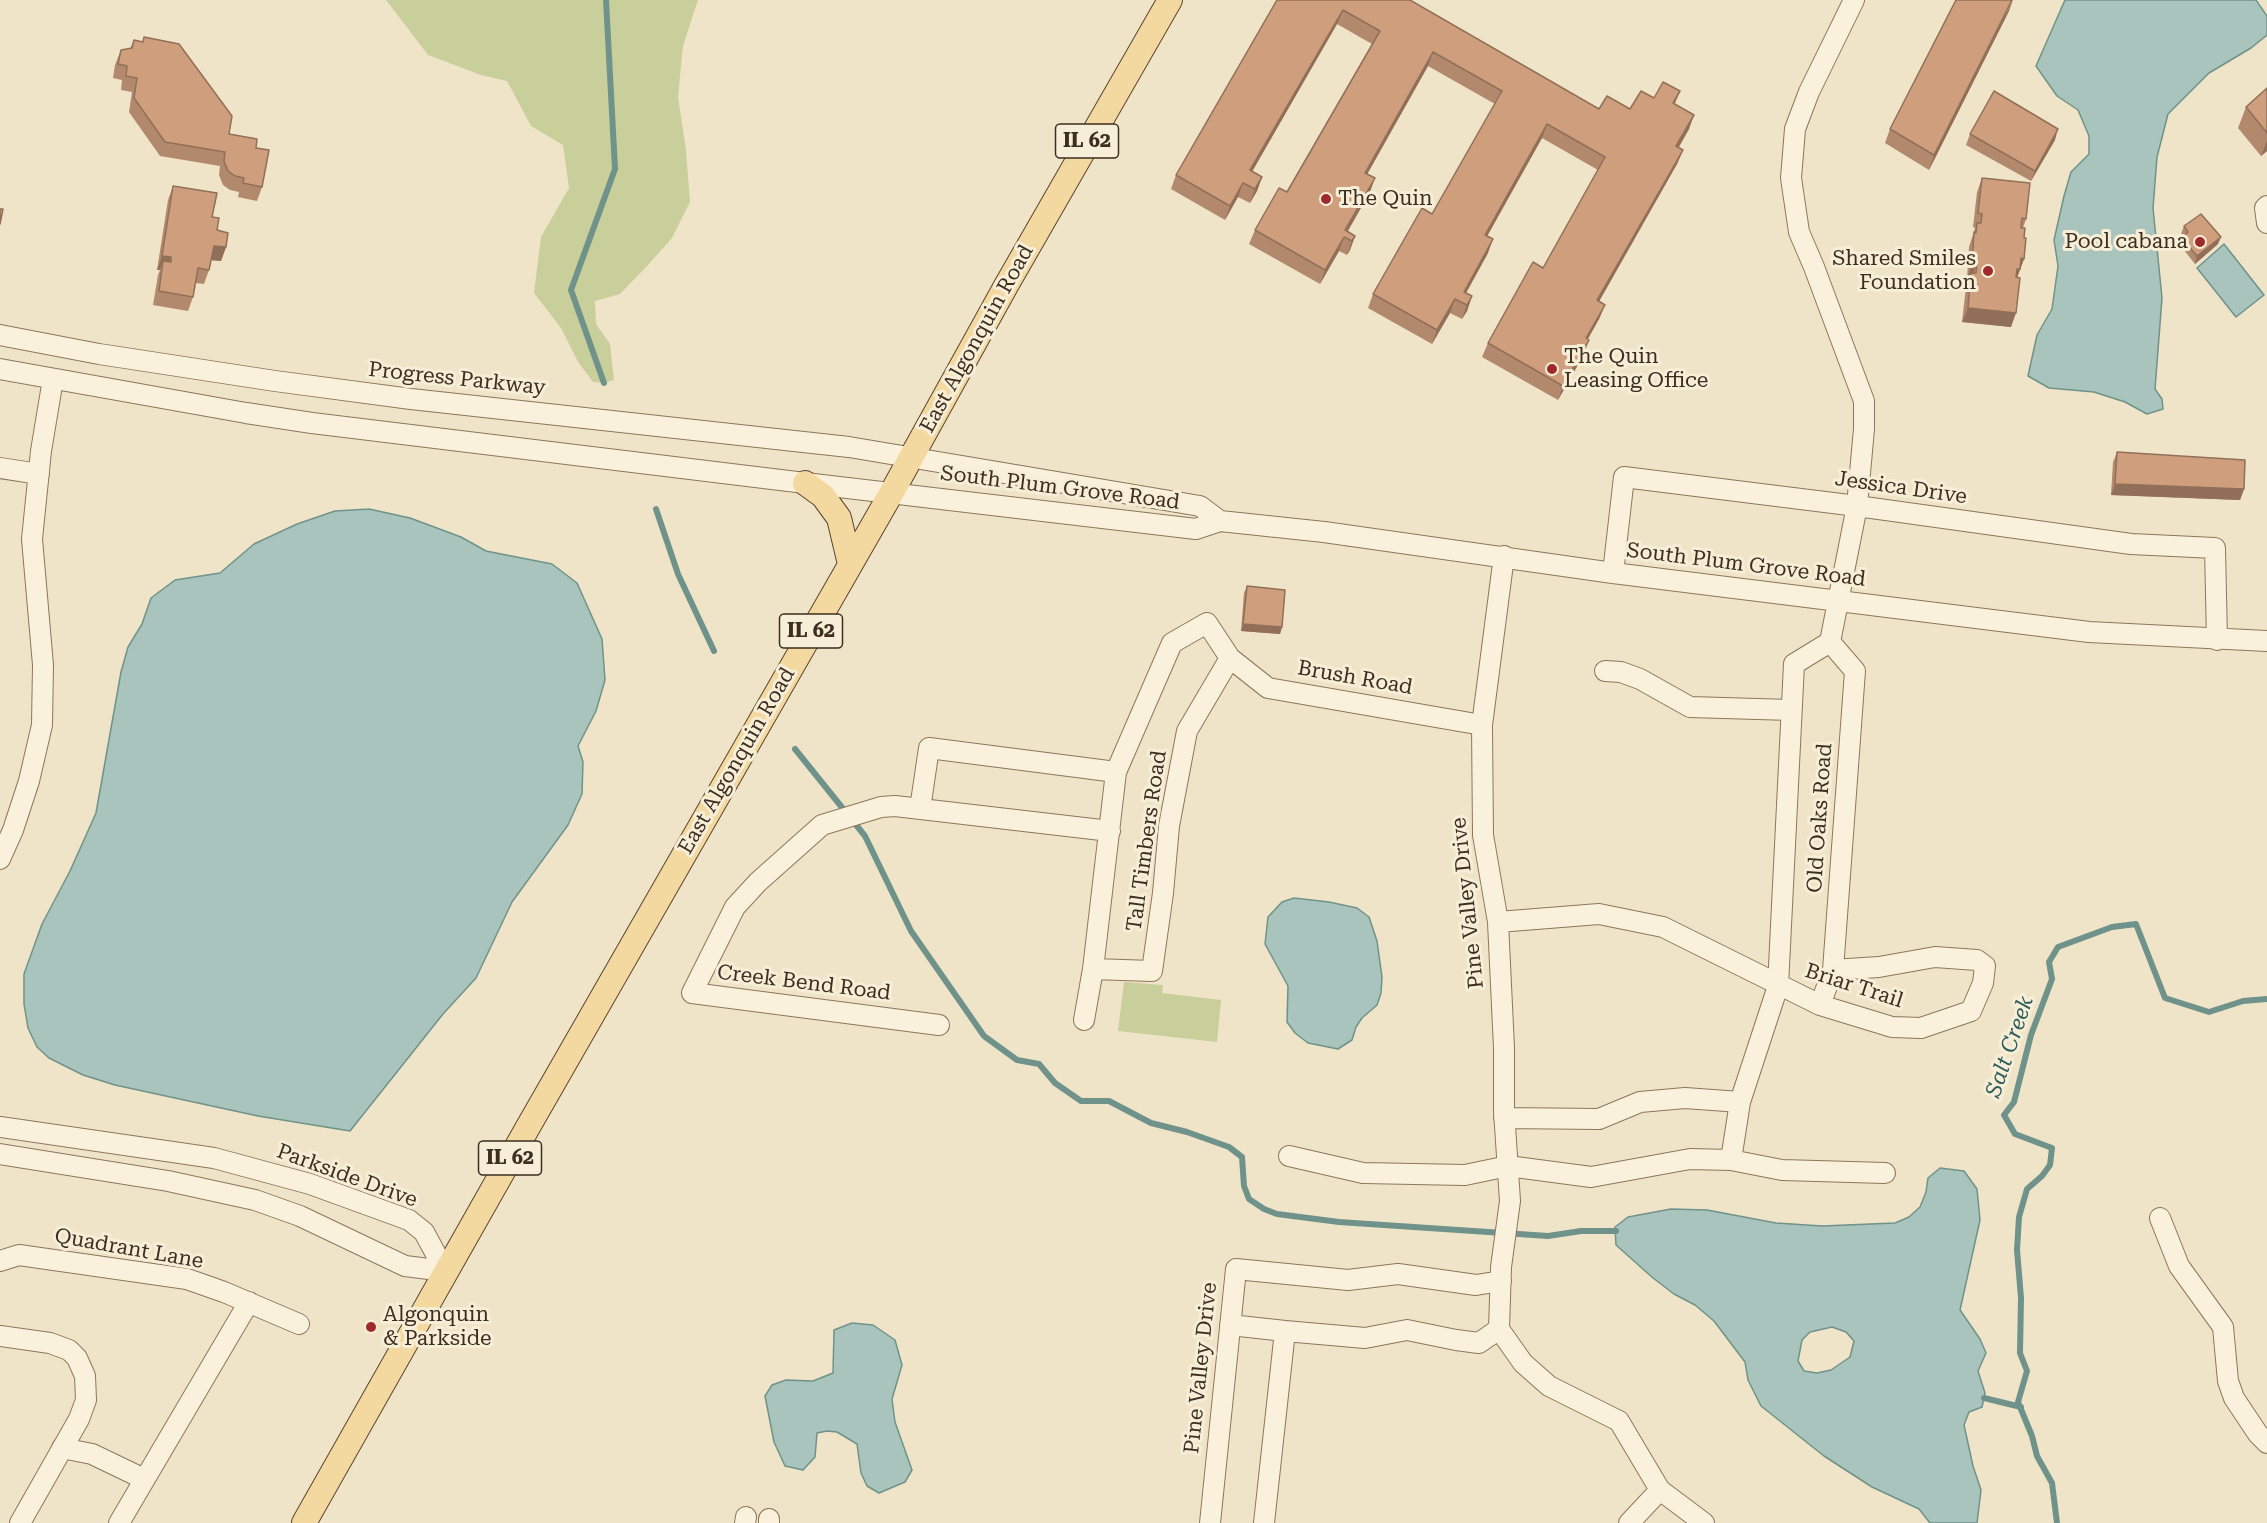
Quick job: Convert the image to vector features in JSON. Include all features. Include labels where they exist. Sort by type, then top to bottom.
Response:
[{"type":"main road","name":"East Algonquin Road","points":[[304,1523],[445,1271],[912,457],[1035,233],[1170,0]]},
{"type":"main road","points":[[805,483],[823,496],[839,518],[850,564]]},
{"type":"street","points":[[1830,642],[1857,506],[1864,429],[1864,401],[1799,232],[1791,178],[1795,129],[1809,92],[1854,0]]},
{"type":"street","points":[[2267,206],[2265,207],[2267,223]]},
{"type":"street","name":"Progress Parkway","points":[[0,335],[99,354],[274,381],[411,399],[849,447],[912,457]]},
{"type":"street","points":[[0,369],[301,421],[892,492]]},
{"type":"street","points":[[0,859],[13,830],[29,781],[42,725],[43,665],[32,539],[53,379]]},
{"type":"street","name":"South Plum Grove Road","points":[[912,457],[1200,506],[1220,521]]},
{"type":"street","points":[[0,468],[39,474]]},
{"type":"street","name":"Jessica Drive","points":[[1612,573],[1624,477],[2131,544],[2215,548],[2217,640]]},
{"type":"street","name":"South Plum Grove Road","points":[[892,492],[1196,529],[1220,521],[1504,556],[1612,573],[2089,632],[2267,641]]},
{"type":"street","name":"Pine Valley Drive","points":[[1499,1329],[1501,1274],[1510,1201],[1504,1119],[1504,1048],[1498,922],[1483,835],[1482,725],[1504,556]]},
{"type":"street","name":"Tall Timbers Road","points":[[1084,1020],[1116,772],[1172,643],[1207,623],[1230,658],[1187,731],[1169,825],[1163,893],[1152,971],[1092,969]]},
{"type":"street","name":"Old Oaks Road","points":[[1731,1160],[1740,1102],[1778,986],[1794,664],[1830,642],[1856,671],[1833,970],[1820,1005]]},
{"type":"street","name":"Brush Road","points":[[1230,658],[1268,688],[1482,725]]},
{"type":"street","points":[[1605,671],[1621,672],[1640,679],[1690,708],[1791,710]]},
{"type":"street","points":[[920,809],[929,748],[1116,772]]},
{"type":"street","name":"Creek Bend Road","points":[[939,1025],[692,993],[735,907],[758,882],[822,825],[881,807],[920,809],[1110,831]]},
{"type":"street","name":"Briar Trail","points":[[1498,922],[1599,914],[1663,927],[1820,1005],[1892,1027],[1921,1028],[1971,1011],[1983,983],[1985,966],[1977,960],[1935,957],[1879,967],[1833,970]]},
{"type":"street","points":[[1504,1119],[1599,1119],[1640,1102],[1685,1098],[1740,1102]]},
{"type":"street","name":"Parkside Drive","points":[[0,1127],[214,1158],[310,1184],[409,1220],[424,1232],[445,1271]]},
{"type":"street","points":[[0,1154],[168,1181],[255,1200],[300,1216],[405,1266],[445,1271]]},
{"type":"street","points":[[1289,1156],[1364,1173],[1465,1175],[1508,1166],[1591,1177],[1690,1159],[1731,1160],[1782,1170],[1885,1173]]},
{"type":"street","points":[[2160,1218],[2179,1266],[2223,1327],[2228,1381],[2234,1398],[2258,1434],[2267,1443]]},
{"type":"street","name":"Quadrant Lane","points":[[0,1261],[19,1255],[187,1280],[249,1302],[299,1324]]},
{"type":"street","name":"Pine Valley Drive","points":[[1210,1523],[1236,1269],[1348,1280],[1398,1274],[1476,1285],[1501,1274]]},
{"type":"street","points":[[119,1523],[249,1302]]},
{"type":"street","points":[[1230,1324],[1365,1338],[1407,1330],[1479,1343],[1499,1329],[1524,1363],[1549,1386],[1619,1421],[1659,1490],[1704,1523]]},
{"type":"street","points":[[1264,1523],[1285,1331]]},
{"type":"street","points":[[0,1336],[50,1343],[69,1350],[77,1358],[85,1376],[86,1400],[79,1419],[20,1523]]},
{"type":"street","points":[[62,1448],[92,1454],[144,1479]]},
{"type":"street","points":[[1629,1523],[1659,1490]]},
{"type":"green space","points":[[386,0],[698,0],[683,46],[678,97],[686,150],[690,202],[672,238],[647,266],[620,294],[595,301],[596,324],[610,344],[614,380],[604,383],[593,382],[578,362],[561,328],[534,293],[541,237],[569,188],[563,145],[531,126],[507,81],[481,75],[428,55]]},
{"type":"green space","points":[[1124,982],[1163,985],[1162,993],[1221,1000],[1217,1042],[1118,1031]]},
{"type":"water","points":[[2065,0],[2256,0],[2267,16],[2267,35],[2251,48],[2209,73],[2168,114],[2157,157],[2153,208],[2162,298],[2155,389],[2162,399],[2163,409],[2147,414],[2125,402],[2094,392],[2049,388],[2028,376],[2037,335],[2052,309],[2058,266],[2054,240],[2064,196],[2071,172],[2089,154],[2089,136],[2078,110],[2057,96],[2036,66]]},
{"type":"water","points":[[2224,244],[2264,295],[2236,317],[2197,268]]},
{"type":"water","points":[[369,509],[410,518],[461,537],[486,551],[552,564],[577,583],[602,639],[605,680],[596,711],[578,746],[583,762],[582,794],[568,825],[512,902],[476,978],[443,1014],[350,1131],[258,1116],[115,1085],[83,1075],[49,1058],[37,1047],[28,1028],[24,1004],[24,974],[42,924],[70,871],[96,813],[121,672],[128,647],[142,624],[151,598],[175,580],[220,573],[254,544],[297,524],[335,511]]},
{"type":"water","points":[[1294,898],[1357,908],[1369,917],[1377,941],[1382,977],[1381,993],[1377,1005],[1362,1018],[1352,1040],[1338,1049],[1308,1043],[1295,1033],[1287,1022],[1288,986],[1265,944],[1268,917],[1282,902]]},
{"type":"water","points":[[1940,1168],[1964,1171],[1977,1189],[1980,1220],[1960,1310],[1980,1339],[1986,1353],[1978,1371],[1985,1393],[1982,1407],[1969,1412],[1964,1425],[1981,1490],[1977,1523],[1930,1523],[1919,1509],[1872,1487],[1824,1456],[1761,1406],[1748,1380],[1745,1362],[1714,1321],[1695,1305],[1674,1294],[1653,1278],[1616,1245],[1615,1227],[1628,1217],[1671,1209],[1707,1210],[1776,1223],[1822,1226],[1895,1223],[1909,1217],[1920,1207],[1928,1178]],"holes":[[[1832,1327],[1846,1332],[1854,1341],[1850,1357],[1831,1370],[1817,1373],[1804,1371],[1798,1361],[1802,1340],[1810,1332]]]},
{"type":"water","points":[[852,1323],[873,1325],[895,1340],[902,1365],[892,1399],[895,1422],[912,1470],[905,1482],[879,1493],[867,1486],[861,1473],[857,1444],[837,1432],[817,1433],[815,1457],[803,1470],[785,1466],[774,1442],[765,1396],[772,1385],[786,1380],[813,1381],[833,1373],[834,1330]]},
{"type":"building","name":"The Quin","points":[[1277,0],[1410,0],[1599,109],[1607,96],[1630,109],[1641,91],[1654,98],[1663,82],[1680,91],[1673,103],[1694,115],[1676,146],[1683,150],[1597,300],[1605,305],[1586,338],[1589,340],[1563,386],[1488,343],[1533,262],[1543,268],[1605,157],[1547,124],[1485,235],[1493,239],[1464,292],[1472,296],[1467,305],[1455,299],[1437,330],[1373,294],[1422,208],[1432,214],[1502,91],[1433,52],[1365,173],[1375,178],[1345,230],[1355,236],[1352,241],[1344,237],[1325,270],[1255,230],[1279,188],[1287,192],[1380,31],[1343,10],[1250,170],[1262,177],[1255,189],[1243,183],[1230,206],[1176,175]]},
{"type":"building","points":[[1956,0],[2012,0],[1934,155],[1890,129]]},
{"type":"building","points":[[144,37],[179,44],[232,116],[229,134],[257,139],[256,148],[269,150],[262,187],[243,183],[244,178],[228,171],[224,161],[225,152],[165,142],[134,98],[137,78],[126,76],[127,66],[118,64],[121,50],[132,48],[134,40],[143,42]]},
{"type":"building","points":[[2267,88],[2267,133],[2246,107]]},
{"type":"building","points":[[1994,91],[2058,129],[2035,171],[1970,134]]},
{"type":"building","points":[[1982,178],[2030,183],[2026,219],[2022,218],[2021,228],[2025,228],[2024,238],[2026,238],[2024,259],[2021,258],[2020,269],[2017,269],[2016,277],[2020,278],[2016,313],[1968,308],[1971,273],[1976,273],[1977,264],[1972,264],[1974,232],[1976,233],[1977,223],[1981,223],[1982,214],[1978,213]]},
{"type":"building","points":[[173,186],[217,193],[212,217],[219,218],[217,230],[228,233],[226,247],[214,246],[209,270],[198,268],[193,297],[159,291],[163,261],[171,262],[171,257],[162,256]]},
{"type":"building","name":"Pool cabana","points":[[2201,214],[2221,237],[2197,256],[2182,238],[2188,232],[2184,226]]},
{"type":"building","points":[[2117,452],[2245,460],[2244,489],[2115,484]]},
{"type":"building","points":[[1247,586],[1285,590],[1282,627],[1243,624]]},
{"type":"waterway","points":[[604,383],[571,290],[615,169],[606,0]]},
{"type":"waterway","points":[[656,509],[678,574],[714,651]]},
{"type":"waterway","points":[[795,749],[865,836],[911,931],[984,1036],[1017,1060],[1039,1064],[1055,1083],[1081,1101],[1109,1101],[1151,1123],[1187,1132],[1229,1147],[1242,1157],[1244,1186],[1249,1199],[1264,1209],[1277,1214],[1339,1222],[1548,1236],[1581,1231],[1616,1231]]},
{"type":"waterway","name":"Salt Creek","points":[[2057,1523],[2052,1483],[2037,1456],[2032,1436],[2018,1402],[2027,1371],[2020,1353],[2021,1298],[2017,1250],[2019,1217],[2027,1189],[2042,1176],[2050,1165],[2052,1148],[2015,1134],[2004,1115],[2014,1102],[2031,1035],[2052,979],[2049,962],[2058,947],[2112,927],[2136,924],[2165,998],[2209,1012],[2243,1001],[2267,999]]},
{"type":"waterway","points":[[1984,1398],[2021,1407]]},
{"type":"place","name":"The Quin","points":[[1326,199]]},
{"type":"place","name":"Pool cabana","points":[[2200,242]]},
{"type":"place","name":"Shared Smiles Foundation","points":[[1988,271]]},
{"type":"place","name":"The Quin Leasing Office","points":[[1552,369]]},
{"type":"place","name":"Algonquin & Parkside","points":[[371,1327]]}]
